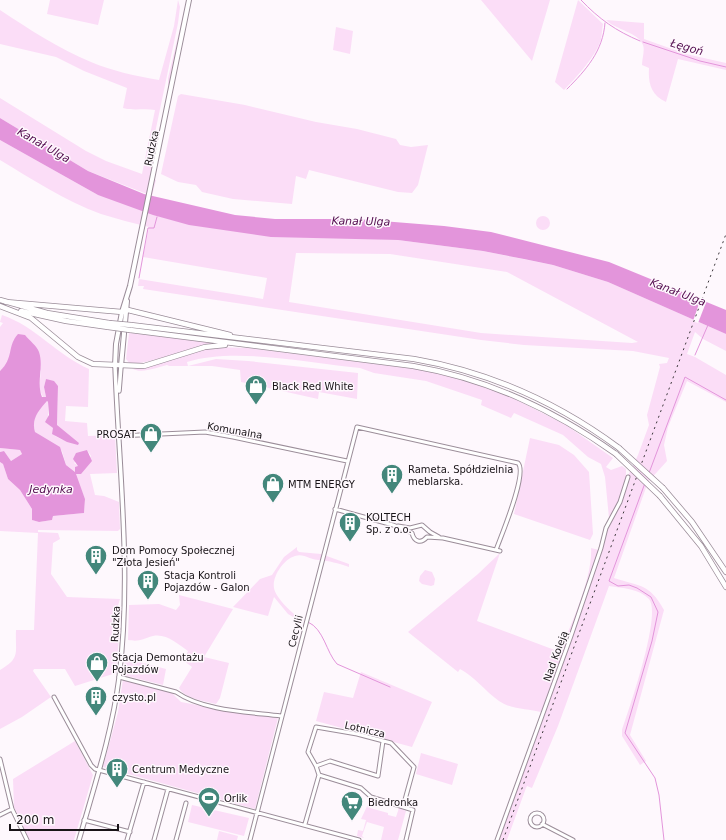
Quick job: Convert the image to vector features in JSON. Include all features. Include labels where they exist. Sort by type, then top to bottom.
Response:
[{"type":"main road","points":[[186,0],[188,6]]},
{"type":"main road","name":"Rudzka","points":[[118,366],[116,344],[122,312],[131,281],[189,0]]},
{"type":"main road","name":"Rudzka","points":[[118,366],[128,310],[127,299]]},
{"type":"main road","points":[[0,300],[47,313],[108,325]]},
{"type":"main road","points":[[6,302],[122,312],[128,310],[244,338]]},
{"type":"main road","points":[[0,305],[52,318],[131,328],[242,345],[413,366],[472,379],[510,393],[546,409],[579,428],[616,454],[660,496],[701,546],[726,587]]},
{"type":"main road","points":[[0,305],[31,318],[85,361],[118,366],[144,366],[205,347],[219,345],[242,345]]},
{"type":"main road","points":[[131,328],[244,338],[414,359],[472,372],[513,386],[549,403],[583,423],[619,448],[663,488],[697,528],[726,572]]},
{"type":"street","name":"Rudzka","points":[[79,840],[111,724],[119,676],[125,591],[118,436],[118,366]]},
{"type":"street","name":"Cecylii","points":[[250,840],[357,427],[514,461],[520,465],[521,470],[513,503],[496,550]]},
{"type":"street","name":"Komunalna","points":[[118,436],[205,432],[347,461]]},
{"type":"street","name":"Nad Koleją","points":[[497,840],[571,636],[601,548],[606,528],[620,502],[628,478]]},
{"type":"street","points":[[335,509],[393,525],[412,533],[414,538],[418,541],[423,541],[427,538],[443,538]]},
{"type":"street","points":[[393,525],[414,527],[422,525],[428,531],[443,538],[500,551]]},
{"type":"street","points":[[412,533],[414,527]]},
{"type":"street","points":[[427,538],[428,531]]},
{"type":"street","points":[[119,676],[176,692],[184,697],[217,707],[281,716]]},
{"type":"street","points":[[54,697],[91,765],[95,769],[305,824],[359,840]]},
{"type":"street","name":"Lotnicza","points":[[316,766],[308,752],[316,727],[357,734],[391,743],[414,767],[403,807]]},
{"type":"street","points":[[305,824],[319,775],[316,766],[330,761],[378,776],[383,741]]},
{"type":"street","points":[[0,759],[12,809],[27,840]]},
{"type":"street","points":[[319,775],[361,788],[371,797],[413,810],[406,840]]},
{"type":"street","points":[[132,840],[128,839],[144,782]]},
{"type":"street","points":[[154,840],[168,789]]},
{"type":"street","points":[[176,840],[186,803]]},
{"type":"street","points":[[0,815],[12,809]]},
{"type":"street","points":[[535,814],[540,815],[543,818],[542,824],[537,827],[532,825],[530,821],[532,816],[535,814]]},
{"type":"street","points":[[84,820],[130,832]]},
{"type":"street","points":[[542,824],[573,840]]},
{"type":"shaded area","points":[[50,0],[104,0],[98,25],[47,14]]},
{"type":"shaded area","points":[[178,0],[180,7],[178,23],[155,133],[157,148],[151,178],[156,180],[152,196],[88,171],[0,118],[0,98],[86,151],[106,161],[142,174],[155,110],[123,108],[127,88],[84,71],[56,57],[0,44],[0,10],[44,38],[79,57],[116,71],[159,80],[174,26]]},
{"type":"shaded area","points":[[481,0],[550,0],[532,61]]},
{"type":"shaded area","points":[[578,0],[603,24],[601,37],[599,45],[591,59],[564,90],[555,82]]},
{"type":"shaded area","points":[[186,3],[170,84],[168,85],[168,78]]},
{"type":"shaded area","points":[[606,20],[644,23],[644,39],[686,54],[726,63],[726,70],[678,59],[666,102],[654,92],[650,84],[649,68],[642,65],[643,45],[637,37]]},
{"type":"shaded area","points":[[336,27],[353,31],[350,54],[333,50]]},
{"type":"shaded area","points":[[181,94],[245,105],[316,122],[357,129],[396,139],[400,145],[411,147],[428,145],[418,185],[412,193],[398,192],[309,170],[306,179],[296,176],[292,204],[233,199],[202,192],[196,185],[178,182],[161,174],[178,96]]},
{"type":"shaded area","points":[[0,140],[98,195],[355,238],[398,240],[483,251],[553,265],[608,282],[726,334],[726,351],[703,339],[695,332],[687,354],[726,375],[726,402],[687,381],[668,427],[664,445],[667,461],[648,482],[614,578],[644,587],[649,590],[659,601],[664,610],[630,735],[646,761],[640,765],[622,736],[622,730],[643,662],[651,623],[652,608],[649,599],[641,593],[609,586],[558,726],[532,788],[527,786],[526,788],[507,840],[498,840],[521,778],[541,712],[503,704],[470,676],[460,669],[458,672],[408,632],[478,574],[500,553],[477,621],[560,652],[589,573],[591,548],[599,550],[606,524],[612,514],[609,518],[605,477],[601,464],[588,457],[563,435],[514,413],[511,418],[481,405],[482,400],[426,381],[374,373],[360,368],[249,356],[206,358],[187,362],[188,366],[167,365],[141,371],[133,369],[157,364],[210,347],[249,348],[431,371],[499,391],[566,425],[613,458],[606,467],[611,470],[622,466],[626,469],[626,480],[638,455],[649,425],[647,415],[660,367],[659,364],[667,363],[669,358],[633,351],[524,345],[481,340],[143,289],[144,286],[138,286],[139,279],[263,299],[267,278],[143,257],[149,227],[107,216],[88,209],[49,189],[0,160]],"holes":[[[296,253],[390,254],[507,272],[638,342],[632,343],[481,333],[289,302]]]},
{"type":"shaded area","points":[[543,216],[548,218],[550,223],[548,228],[543,230],[538,228],[536,223],[538,218]]},
{"type":"shaded area","points":[[2,315],[25,326],[77,363],[89,369],[88,407],[66,406],[65,421],[87,423],[88,436],[115,435],[117,473],[90,474],[95,495],[104,496],[119,502],[120,529],[118,531],[38,530],[38,532],[58,533],[60,539],[53,543],[51,574],[67,597],[120,599],[117,609],[120,624],[116,673],[75,686],[65,669],[34,669],[33,671],[51,697],[22,717],[0,729],[0,670],[11,662],[16,654],[16,630],[34,630],[38,533],[0,531],[0,462],[3,464],[8,479],[20,490],[32,509],[32,520],[39,522],[52,520],[53,516],[84,513],[85,499],[75,474],[91,456],[87,450],[74,463],[79,466],[75,472],[66,465],[62,451],[35,432],[34,423],[36,415],[46,401],[48,402],[48,424],[53,428],[55,436],[63,440],[57,425],[58,386],[46,379],[44,387],[46,397],[43,397],[39,389],[41,371],[14,339],[8,363],[0,371],[0,327],[3,323],[0,322]]},
{"type":"shaded area","points":[[129,333],[218,343],[141,363],[130,364],[126,359]]},
{"type":"shaded area","points":[[216,359],[358,373],[357,399],[319,392],[318,399],[241,382],[240,370],[212,366],[188,366]]},
{"type":"shaded area","points":[[530,438],[559,445],[574,455],[589,472],[593,534],[590,540],[514,514]]},
{"type":"shaded area","points":[[0,448],[20,450],[22,454],[11,461],[4,451],[0,452]]},
{"type":"shaded area","points":[[297,547],[299,552],[321,554],[349,564],[349,567],[334,562],[316,560],[298,555],[283,564],[275,578],[275,592],[285,606],[302,619],[302,622],[288,614],[274,597],[268,616],[233,607],[260,579],[272,575],[284,557]]},
{"type":"shaded area","points":[[425,570],[432,572],[435,579],[434,585],[431,586],[422,584],[419,581],[420,576]]},
{"type":"shaded area","points":[[179,595],[233,609],[204,657],[229,663],[220,698],[216,704],[190,697],[179,688],[192,667],[184,661],[188,651],[180,645],[172,640],[158,635],[132,641],[128,640],[129,605],[159,604],[176,610],[180,605]]},
{"type":"shaded area","points":[[125,658],[166,669],[163,685],[123,675]]},
{"type":"shaded area","points":[[361,672],[432,702],[412,747],[316,721],[324,692],[353,698]]},
{"type":"shaded area","points":[[123,679],[172,693],[181,702],[278,718],[255,809],[103,767],[118,712]]},
{"type":"shaded area","points":[[75,741],[93,775],[74,840],[29,840],[14,807],[13,779]]},
{"type":"shaded area","points":[[421,753],[458,764],[452,785],[416,774]]},
{"type":"shaded area","points":[[370,800],[370,808],[388,813],[388,815],[396,817],[399,808],[406,811],[398,840],[381,840],[384,827],[367,822],[362,836],[364,838],[357,836],[358,830],[363,831],[366,820],[361,819]]},
{"type":"shaded area","name":"Orlik","points":[[192,805],[249,818],[244,836],[188,822]]},
{"type":"shaded area","points":[[219,831],[238,836],[237,840],[217,840]]},
{"type":"water","name":"Kanał Ulga","points":[[0,118],[88,171],[144,194],[235,215],[275,219],[357,219],[444,226],[491,232],[609,262],[726,310],[726,334],[608,282],[553,265],[483,251],[398,240],[271,237],[189,225],[153,215],[98,195],[0,140]]},
{"type":"water","name":"Jedynka","points":[[18,334],[25,335],[35,345],[39,352],[41,363],[40,391],[42,397],[46,397],[44,387],[46,379],[54,381],[58,386],[57,425],[79,443],[78,445],[67,442],[52,434],[53,428],[45,422],[49,415],[47,401],[35,419],[35,432],[60,447],[66,465],[75,472],[75,467],[78,466],[73,459],[76,453],[87,450],[92,461],[81,474],[76,474],[85,499],[84,513],[53,516],[52,520],[39,522],[32,520],[32,509],[20,490],[8,479],[3,464],[0,462],[0,452],[4,451],[11,461],[22,454],[20,450],[0,448],[0,371],[9,357],[13,343]]},
{"type":"pier","points":[[701,298],[707,300],[698,323],[693,321]]},
{"type":"waterway","name":"Łęgoń","points":[[581,0],[608,24],[640,41]]},
{"type":"waterway","points":[[567,89],[581,75],[597,51],[604,33],[605,23]]},
{"type":"waterway","name":"Łęgoń","points":[[643,42],[700,61],[726,67]]},
{"type":"waterway","points":[[139,278],[148,228],[154,228],[157,217]]},
{"type":"waterway","points":[[695,355],[708,325]]},
{"type":"waterway","points":[[649,473],[685,377],[726,400]]},
{"type":"waterway","points":[[645,483],[609,581],[618,586],[629,585],[637,588],[651,597],[658,612],[652,641],[625,733],[655,778],[659,795],[664,840]]},
{"type":"waterway","points":[[308,622],[318,630],[337,664],[390,687]]},
{"type":"railway","points":[[503,840],[726,234]]},
{"type":"place","name":"Black Red White","points":[[256,406]]},
{"type":"place","name":"PROSAT","points":[[151,454]]},
{"type":"place","name":"Rameta. Spółdzielnia meblarska.","points":[[392,494]]},
{"type":"place","name":"MTM ENERGY","points":[[273,504]]},
{"type":"place","name":"KOLTECH Sp. z o.o.","points":[[350,542]]},
{"type":"place","name":"Dom Pomocy Społecznej \"Złota Jesień\"","points":[[96,576]]},
{"type":"place","name":"Stacja Kontroli Pojazdów - Galon","points":[[148,600]]},
{"type":"place","name":"Stacja Demontażu Pojazdów","points":[[97,682]]},
{"type":"place","name":"czysto.pl","points":[[96,716]]},
{"type":"place","name":"Centrum Medyczne","points":[[117,788]]},
{"type":"place","name":"Orlik","points":[[209,818]]},
{"type":"place","name":"Biedronka","points":[[352,822]]}]
